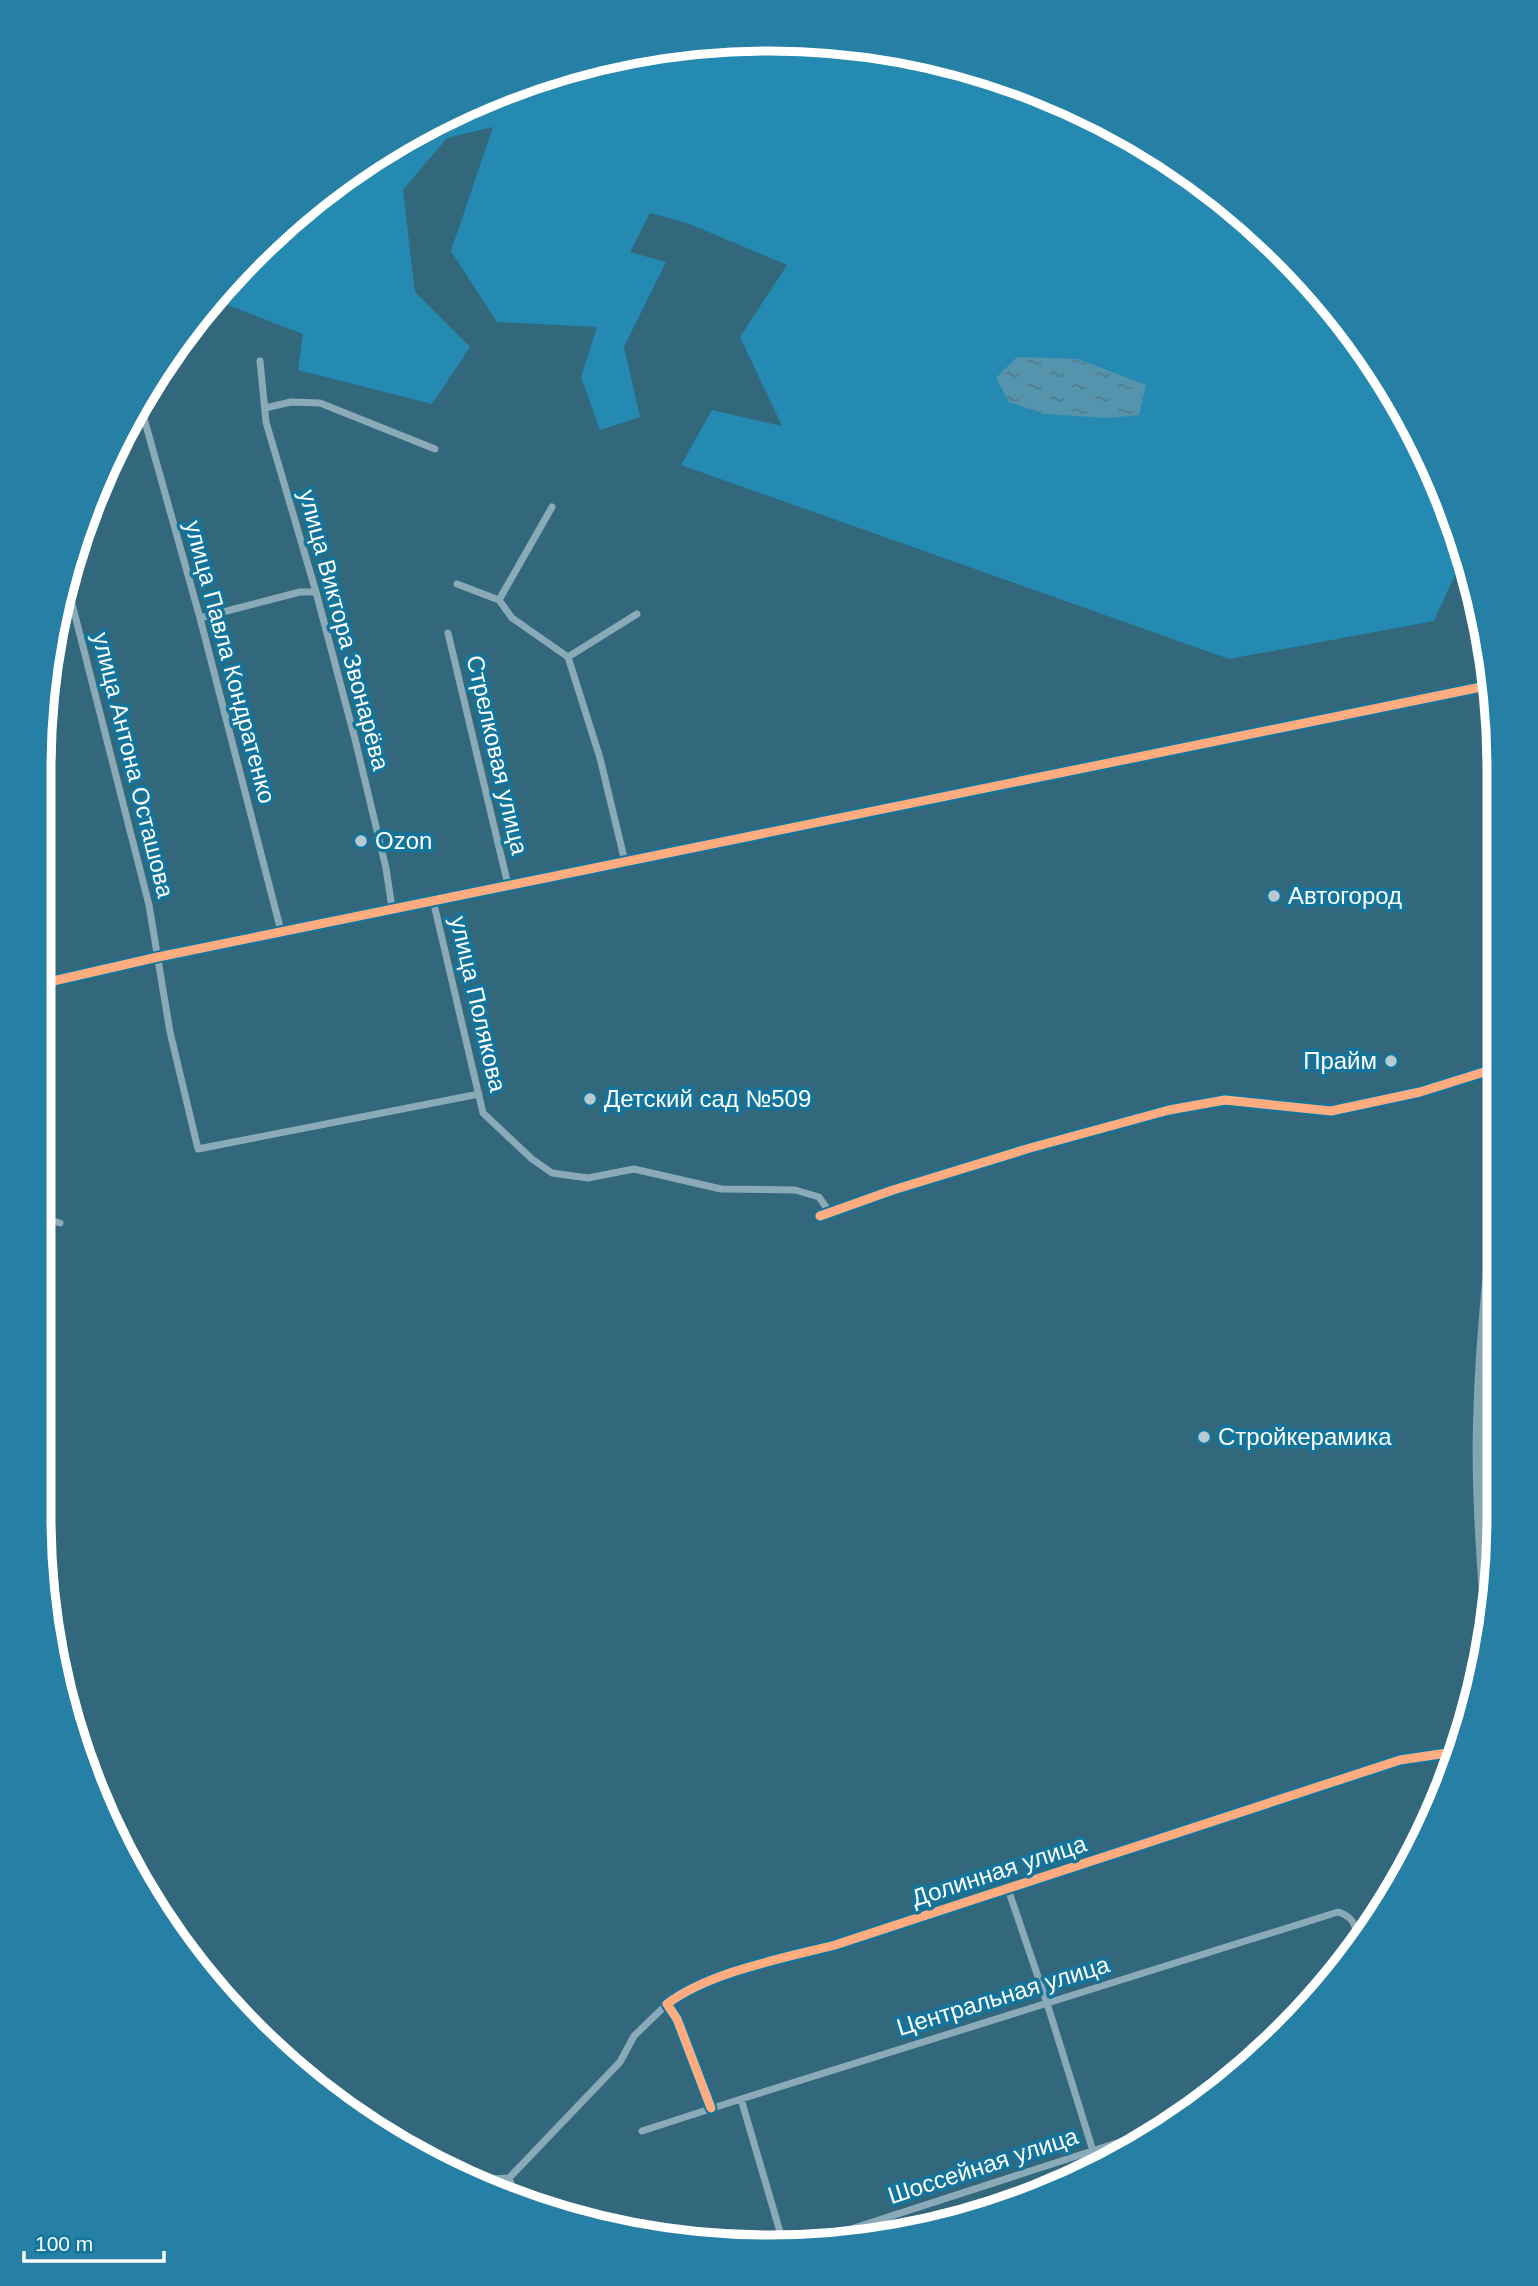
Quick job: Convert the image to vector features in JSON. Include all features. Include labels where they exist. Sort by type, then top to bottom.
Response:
[{"type":"street","name":"улица Виктора Звонарёва","points":[[260,361],[266,422],[316,592],[386,868],[392,908]]},
{"type":"street","points":[[265,408],[291,402],[320,403],[435,449]]},
{"type":"street","name":"улица Павла Кондратенко","points":[[144,417],[200,618],[281,931]]},
{"type":"street","points":[[499,600],[552,506]]},
{"type":"street","points":[[457,584],[499,600],[512,618],[568,657],[600,758],[625,862]]},
{"type":"street","points":[[200,618],[300,592],[316,592]]},
{"type":"street","name":"улица Антона Осташова","points":[[71,600],[149,905],[170,1032],[198,1149],[479,1094]]},
{"type":"street","points":[[568,657],[637,614]]},
{"type":"street","name":"Стрелковая улица","points":[[448,633],[508,885]]},
{"type":"street","points":[[51,981],[392,908],[1482,687]]},
{"type":"street","name":"улица Полякова","points":[[433,900],[483,1113],[531,1159],[552,1173],[588,1178],[634,1169],[720,1189],[795,1190],[818,1197],[830,1213]]},
{"type":"street","points":[[820,1216],[892,1190],[1169,1110],[1226,1100],[1331,1111],[1420,1091],[1487,1071]]},
{"type":"street","points":[[51,1220],[60,1223]]},
{"type":"street","points":[[1485,1577],[1480,1541],[1479,1421],[1487,1282]]},
{"type":"street","points":[[1480,1541],[1486,1543]]},
{"type":"street","name":"Долинная улица","points":[[509,2178],[620,2062],[634,2036],[680,1994],[767,1962],[835,1945],[1400,1760],[1447,1753]]},
{"type":"street","points":[[1008,1889],[1093,2151]]},
{"type":"street","name":"Центральная улица","points":[[642,2132],[1338,1912],[1348,1915],[1356,1930]]},
{"type":"street","points":[[667,2004],[677,2019],[711,2108]]},
{"type":"street","points":[[741,2099],[781,2235]]},
{"type":"street","name":"Шоссейная улица","points":[[845,2231],[1123,2141]]},
{"type":"street","points":[[490,2179],[509,2178],[512,2188]]},
{"type":"green space","points":[[722,52],[816,52],[909,65],[1000,89],[1087,125],[1168,172],[1243,229],[1309,295],[1366,370],[1413,451],[1433,494],[1458,568],[1434,621],[1229,659],[681,465],[712,410],[782,426],[740,337],[787,265],[687,223],[650,213],[630,252],[666,262],[624,347],[640,417],[600,430],[581,377],[597,327],[497,322],[451,251],[493,127],[447,138],[403,190],[415,292],[470,347],[432,404],[298,370],[303,334],[222,303],[261,261],[332,199],[410,147],[494,105],[583,75],[675,57]]},
{"type":"water","points":[[1017,357],[1078,359],[1146,385],[1139,415],[1108,418],[1044,414],[1009,402],[996,378]]},
{"type":"cycle path","points":[[51,981],[158,957],[1482,687]]},
{"type":"cycle path","points":[[820,1216],[893,1190],[1030,1148],[1169,1110],[1225,1100],[1331,1111],[1420,1092],[1487,1071]]},
{"type":"cycle path","points":[[711,2108],[677,2019],[667,2004],[704,1983],[748,1967],[835,1945],[1400,1760],[1447,1753]]},
{"type":"place","name":"Ozon","points":[[361,841]]},
{"type":"place","name":"Автогород","points":[[1274,896]]},
{"type":"place","name":"Прайм","points":[[1391,1061]]},
{"type":"place","name":"Детский сад №509","points":[[590,1099]]},
{"type":"place","name":"Стройкерамика","points":[[1204,1437]]}]
